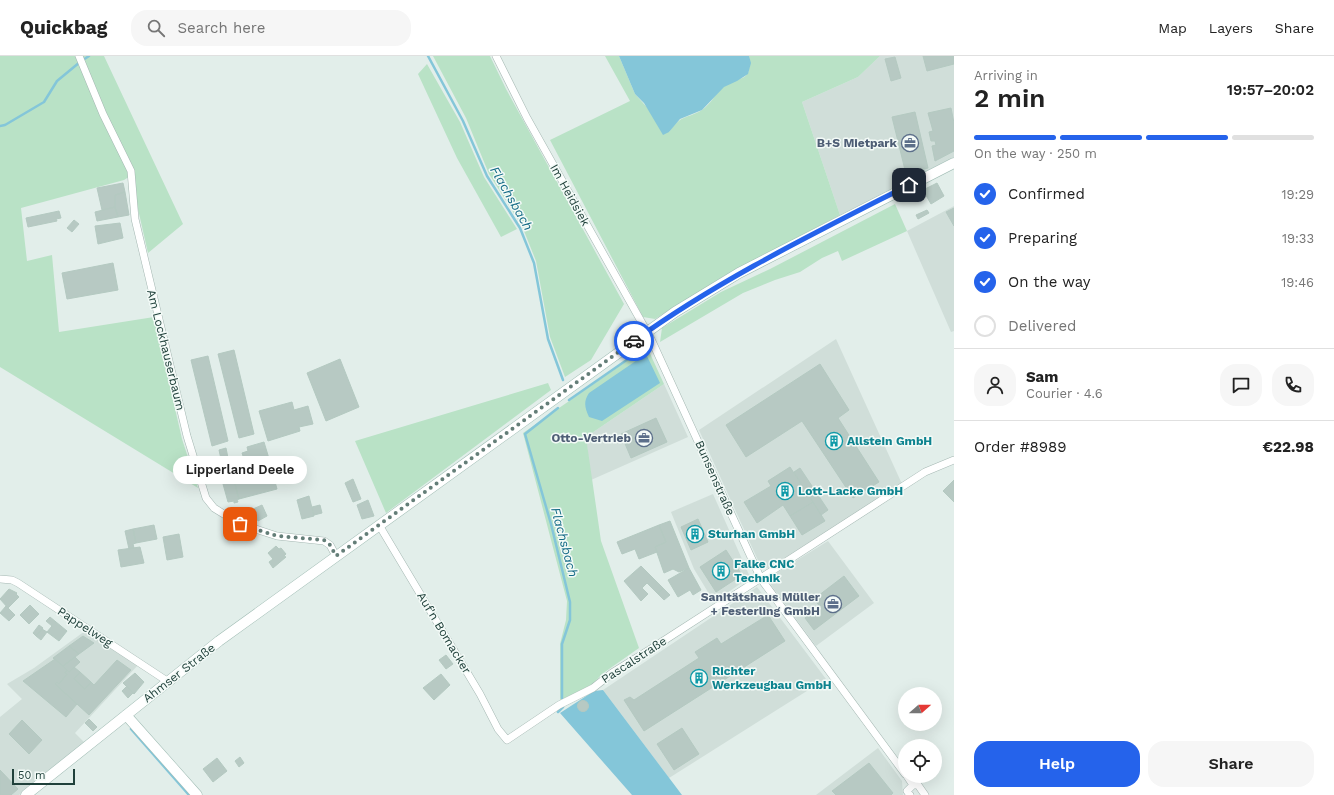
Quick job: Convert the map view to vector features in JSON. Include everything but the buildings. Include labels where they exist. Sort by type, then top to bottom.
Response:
[{"type":"street","name":"Im Heidsiek","points":[[496,56],[527,118],[646,332]]},
{"type":"street","name":"Am Lockhauserbaum","points":[[80,59],[103,114],[131,171],[135,219],[187,436],[206,498],[214,508],[240,524],[277,536],[324,540],[330,545],[336,556]]},
{"type":"street","name":"Ahmser Straße","points":[[26,795],[167,682],[336,556],[646,332],[738,273],[954,163]]},
{"type":"street","name":"Bunsenstraße","points":[[646,332],[651,339],[678,395],[761,579],[898,764]]},
{"type":"street","name":"Pascalstraße","points":[[507,740],[559,705],[593,688],[618,668],[761,579],[925,472],[954,460]]},
{"type":"street","name":"Auf'n Bomacker","points":[[379,525],[480,694],[498,729],[507,740]]},
{"type":"street","name":"Pappelweg","points":[[0,579],[12,580],[18,583],[167,682]]},
{"type":"street","points":[[126,715],[197,795]]},
{"type":"street","name":"Bunsenstraße","points":[[913,785],[918,785],[925,795]]},
{"type":"street","points":[[910,795],[907,791],[913,785]]},
{"type":"shaded area","points":[[880,56],[954,56],[954,157],[840,215],[802,102],[858,77]]},
{"type":"shaded area","points":[[954,206],[954,331],[951,332],[907,231]]},
{"type":"shaded area","points":[[836,339],[902,484],[769,568],[761,567],[699,430]]},
{"type":"shaded area","points":[[664,384],[688,437],[591,480],[586,437]]},
{"type":"shaded area","points":[[713,494],[750,577],[714,602],[694,569],[671,512]]},
{"type":"shaded area","points":[[828,541],[874,603],[816,646],[771,585],[773,575]]},
{"type":"shaded area","points":[[757,587],[826,679],[669,778],[603,690]]},
{"type":"shaded area","points":[[85,631],[138,665],[75,733],[84,742],[19,795],[0,795],[0,717],[22,699],[7,684],[34,668]]},
{"type":"shaded area","points":[[878,748],[898,776],[898,783],[902,783],[903,795],[816,795]]},
{"type":"green space","points":[[0,56],[104,56],[183,224],[148,253],[135,196],[135,173],[124,180],[21,208],[27,261],[52,255],[59,332],[154,317],[182,439],[198,488],[0,367]]},
{"type":"green space","points":[[433,56],[490,56],[506,89],[624,304],[591,360],[565,377],[550,337],[536,261],[522,226],[489,174],[466,118]]},
{"type":"green space","points":[[605,56],[619,56],[635,94],[669,132],[681,119],[705,108],[723,87],[743,78],[748,71],[749,56],[880,56],[858,77],[802,102],[840,215],[724,276],[655,319],[643,317],[550,140],[630,101]]},
{"type":"green space","points":[[427,64],[460,122],[484,177],[517,229],[501,237],[457,158],[418,74]]},
{"type":"green space","points":[[895,204],[907,231],[842,261],[838,251],[822,258],[800,272],[743,293],[660,342],[662,328],[721,292],[770,269]]},
{"type":"green space","points":[[647,347],[664,384],[586,437],[601,541],[639,648],[602,674],[590,687],[560,700],[560,644],[566,620],[567,601],[523,433]]},
{"type":"green space","points":[[548,383],[551,390],[386,513],[355,441]]},
{"type":"water","points":[[619,56],[749,56],[751,63],[748,74],[724,87],[702,110],[680,119],[669,132],[663,135],[644,103],[635,94]]},
{"type":"water","points":[[646,354],[660,383],[602,421],[589,417],[585,405],[589,393]]},
{"type":"water","points":[[603,690],[682,795],[632,795],[560,713],[594,691]]},
{"type":"waterway","points":[[83,60],[89,56]]},
{"type":"waterway","name":"Flachsbach","points":[[428,56],[463,121],[487,176],[520,228],[534,263],[548,339],[563,380]]},
{"type":"waterway","points":[[0,126],[5,125],[44,102],[57,81],[80,62]]},
{"type":"waterway","points":[[569,400],[631,357]]},
{"type":"waterway","name":"Flachsbach","points":[[558,408],[525,434],[551,524],[570,602],[570,620],[562,644],[562,698]]},
{"type":"waterway","name":"Flachsbach","points":[[558,712],[563,707]]},
{"type":"waterway","points":[[131,729],[189,795]]},
{"type":"way so far","points":[[240,524],[277,536],[324,540],[330,545],[336,556],[634,341]]},
{"type":"place","name":"B+S Mietpark","points":[[910,143]]},
{"type":"place","name":"Otto-Vertrieb","points":[[644,438]]},
{"type":"place","name":"Allstein GmbH","points":[[834,441]]},
{"type":"place","name":"Lott-Lacke GmbH","points":[[785,491]]},
{"type":"place","name":"Lipperland Deele","points":[[240,524]]},
{"type":"place","name":"Sturhan GmbH","points":[[695,534]]},
{"type":"place","name":"Falke CNC Technik","points":[[721,571]]},
{"type":"place","name":"Sanitätshaus Müller + Festerling GmbH","points":[[833,604]]},
{"type":"place","name":"Richter Werkzeugbau GmbH","points":[[699,678]]},
{"type":"route","points":[[634,341],[675,312],[738,273],[909,185]]}]
